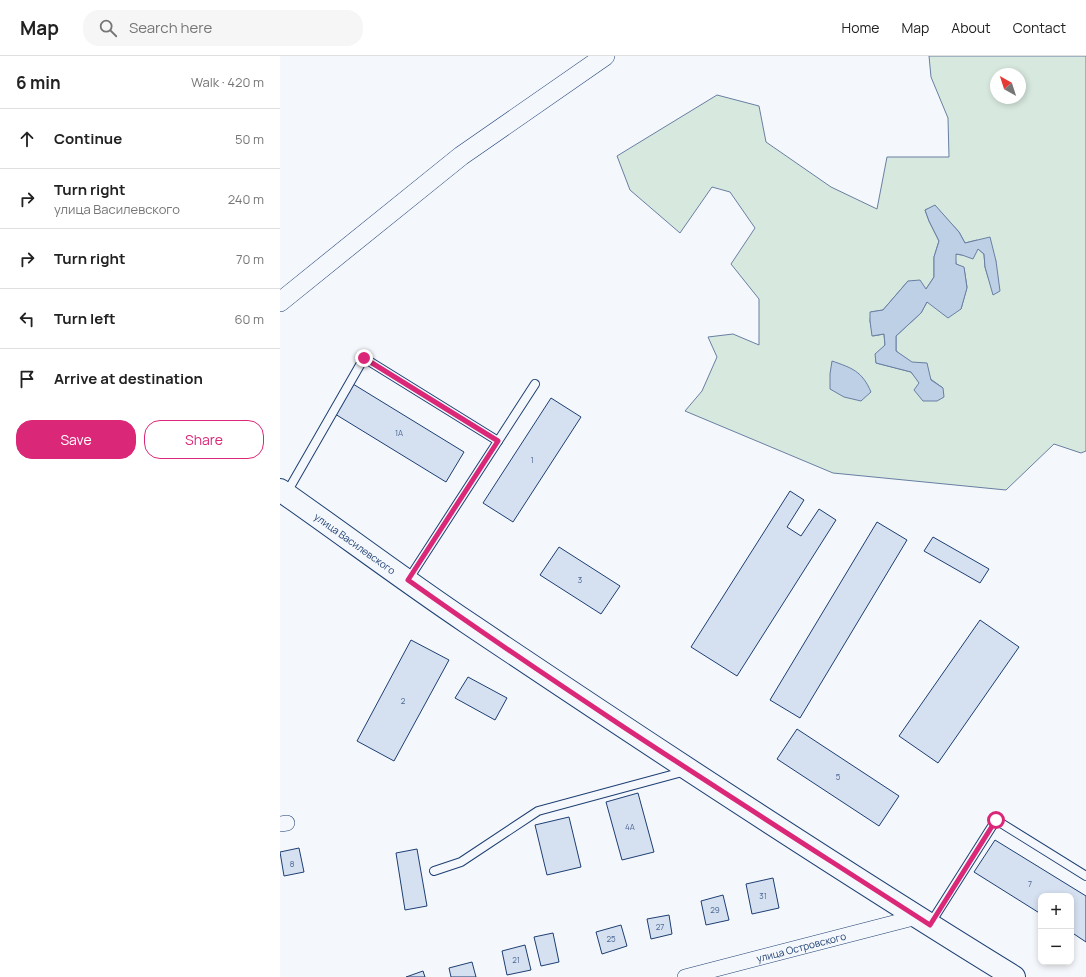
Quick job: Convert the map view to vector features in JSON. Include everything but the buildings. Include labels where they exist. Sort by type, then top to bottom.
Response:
[{"type":"main road","name":"улица Василевского","points":[[283,492],[466,622],[689,770],[923,921],[1014,977]]},
{"type":"street","points":[[281,299],[461,156],[605,56]]},
{"type":"street","name":"улица Островского","points":[[685,977],[923,921]]},
{"type":"lane","points":[[283,492],[364,358],[498,441]]},
{"type":"lane","points":[[408,580],[535,384]]},
{"type":"lane","points":[[434,871],[461,862],[538,811],[689,770]]},
{"type":"lane","points":[[923,921],[996,820],[1086,876]]},
{"type":"shaded area","points":[[929,56],[1086,56],[1086,451],[1081,453],[1054,444],[1006,490],[833,473],[685,411],[702,391],[717,357],[708,337],[733,334],[759,345],[759,299],[731,264],[755,228],[730,192],[712,187],[680,233],[630,190],[617,156],[717,95],[759,106],[766,142],[831,187],[877,209],[887,157],[949,157],[948,118],[931,77]],"holes":[[[935,206],[959,232],[965,243],[977,240],[996,261],[989,280],[985,267],[984,254],[978,249],[962,255],[955,254],[956,264],[964,268],[967,287],[961,309],[927,302],[921,313],[896,336],[896,351],[943,388],[920,383],[911,372],[876,363],[876,354],[885,345],[884,334],[873,336],[870,321],[871,312],[883,310],[908,281],[926,289],[934,277],[934,257],[939,241],[925,210]]]},
{"type":"water","points":[[935,205],[959,232],[965,243],[990,237],[996,261],[1000,291],[993,295],[985,267],[984,254],[978,249],[973,259],[956,254],[956,264],[964,267],[967,288],[961,309],[948,318],[927,302],[921,313],[896,336],[896,351],[912,362],[927,363],[931,380],[943,388],[944,397],[937,401],[923,401],[914,390],[919,383],[911,372],[876,363],[875,354],[885,345],[884,334],[872,336],[870,312],[883,310],[908,281],[920,280],[926,289],[934,277],[934,257],[939,241],[925,210]]},
{"type":"water","points":[[832,361],[856,371],[864,379],[871,392],[861,401],[844,397],[830,389]]},
{"type":"route","points":[[364,358],[498,441],[408,580],[466,622],[689,770],[930,925],[996,820]]}]
